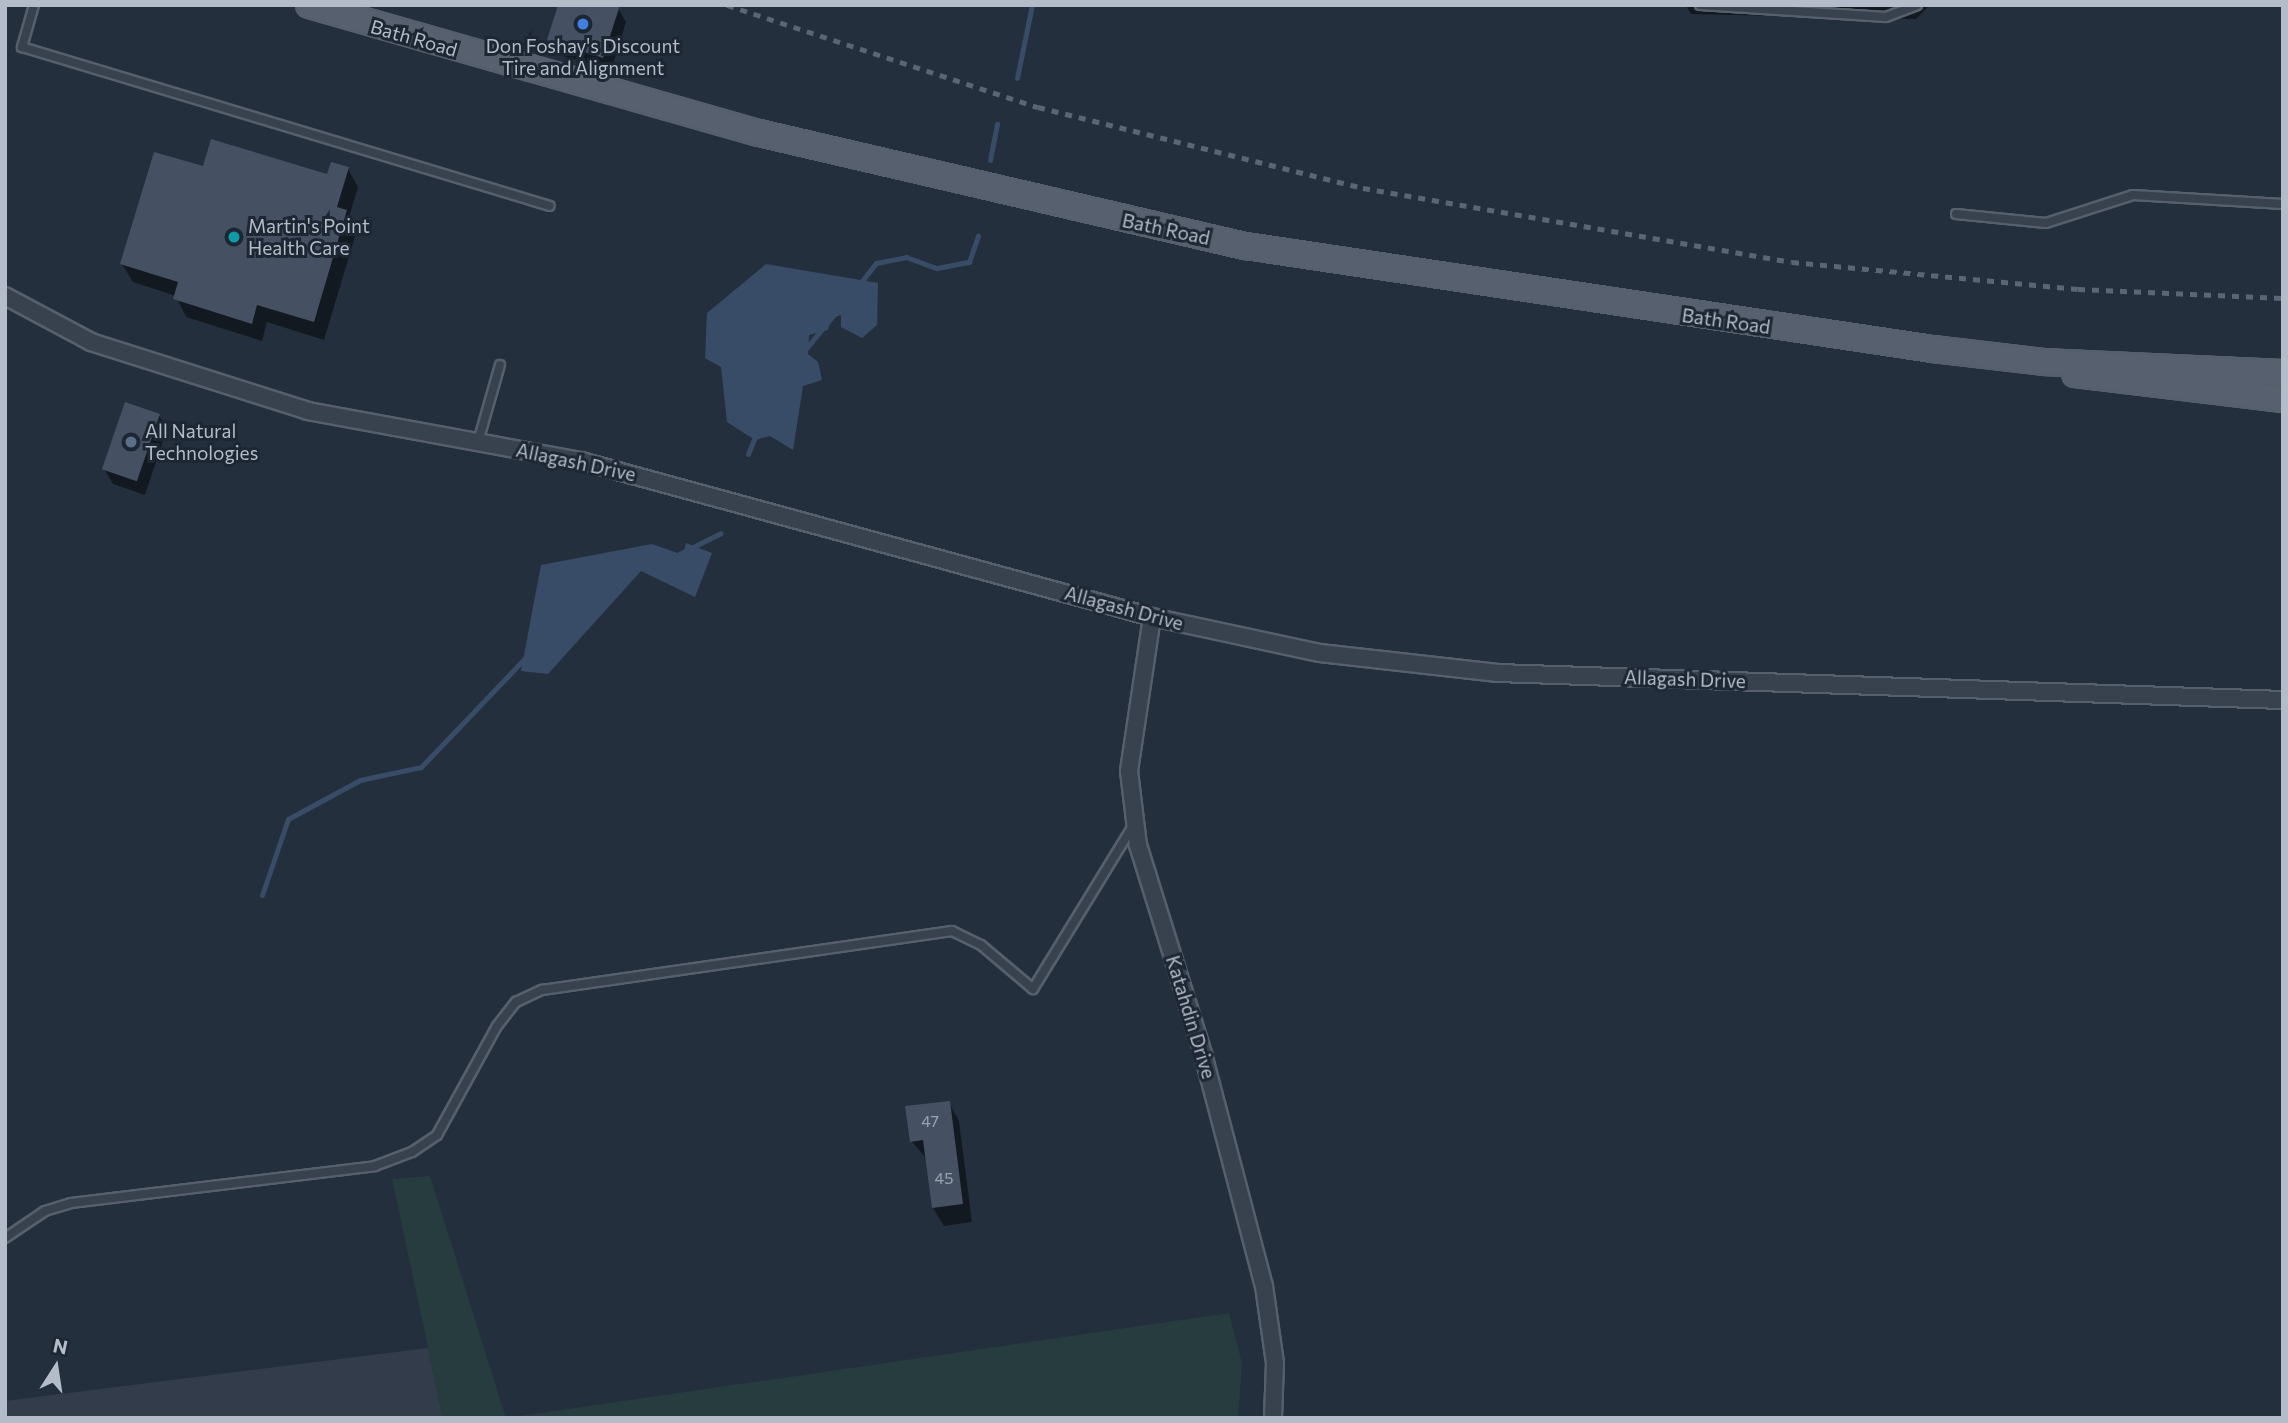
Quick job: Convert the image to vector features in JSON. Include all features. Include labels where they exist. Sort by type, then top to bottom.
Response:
[{"type":"main road","name":"Bath Road","points":[[309,5],[759,133],[1083,212],[1410,275],[2043,362],[2283,373]]},
{"type":"main road","name":"Bath Road","points":[[2043,362],[2055,371],[2154,387],[2283,399]]},
{"type":"street","name":"Allagash Drive","points":[[5,296],[92,342],[195,380],[308,411],[478,442],[703,492],[1152,617],[1320,653],[1498,673],[2283,700]]},
{"type":"street","name":"Katahdin Drive","points":[[1152,617],[1129,771],[1135,823],[1264,1286],[1275,1363],[1273,1418]]},
{"type":"lane","points":[[34,5],[22,47],[550,206]]},
{"type":"lane","points":[[1700,5],[1886,17],[1917,5]]},
{"type":"lane","points":[[1956,214],[2046,223],[2133,195],[2283,204]]},
{"type":"lane","points":[[478,442],[500,365]]},
{"type":"lane","points":[[5,1238],[35,1217],[71,1203],[375,1167],[412,1152],[437,1135],[497,1026],[516,1002],[542,990],[952,931],[981,945],[1032,989],[1135,823]]},
{"type":"shaded area","points":[[428,1348],[443,1418],[5,1418],[5,1401]]},
{"type":"green space","points":[[430,1176],[506,1418],[443,1418],[392,1179]]},
{"type":"green space","points":[[1229,1313],[1242,1363],[1238,1418],[507,1418]]},
{"type":"water","points":[[766,264],[878,283],[877,325],[862,338],[841,327],[841,315],[831,318],[828,330],[809,335],[808,354],[818,362],[822,380],[803,386],[793,450],[770,436],[755,440],[727,422],[721,367],[705,358],[707,313]]},
{"type":"water","points":[[686,543],[712,553],[695,597],[641,571],[548,674],[521,671],[541,565],[652,544],[683,555]]},
{"type":"building","name":"Don Foshay's Discount Tire and Alignment","points":[[558,5],[620,5],[603,58],[547,40]]},
{"type":"building","name":"Martin's Point Health Care","points":[[211,139],[327,174],[331,162],[349,167],[337,207],[347,210],[314,322],[257,305],[252,324],[173,299],[178,282],[120,264],[154,152],[203,166]]},
{"type":"building","name":"All Natural Technologies","points":[[125,402],[160,414],[137,481],[102,469]]},
{"type":"building","points":[[950,1101],[963,1204],[932,1208],[923,1140],[910,1142],[905,1106]]},
{"type":"waterway","points":[[1017,78],[1032,5]]},
{"type":"waterway","points":[[990,160],[997,124]]},
{"type":"waterway","points":[[858,286],[876,263],[906,257],[937,268],[969,262],[978,236]]},
{"type":"waterway","points":[[804,351],[836,312]]},
{"type":"waterway","points":[[748,454],[756,434]]},
{"type":"waterway","points":[[675,556],[721,533]]},
{"type":"waterway","points":[[262,895],[288,819],[360,780],[421,767],[527,656]]},
{"type":"railway","points":[[727,5],[1038,107],[1363,188],[1792,262],[2078,289],[2283,298]]},
{"type":"place","name":"Don Foshay's Discount Tire and Alignment","points":[[583,24]]},
{"type":"place","name":"Martin's Point Health Care","points":[[234,237]]},
{"type":"place","name":"All Natural Technologies","points":[[131,442]]}]
